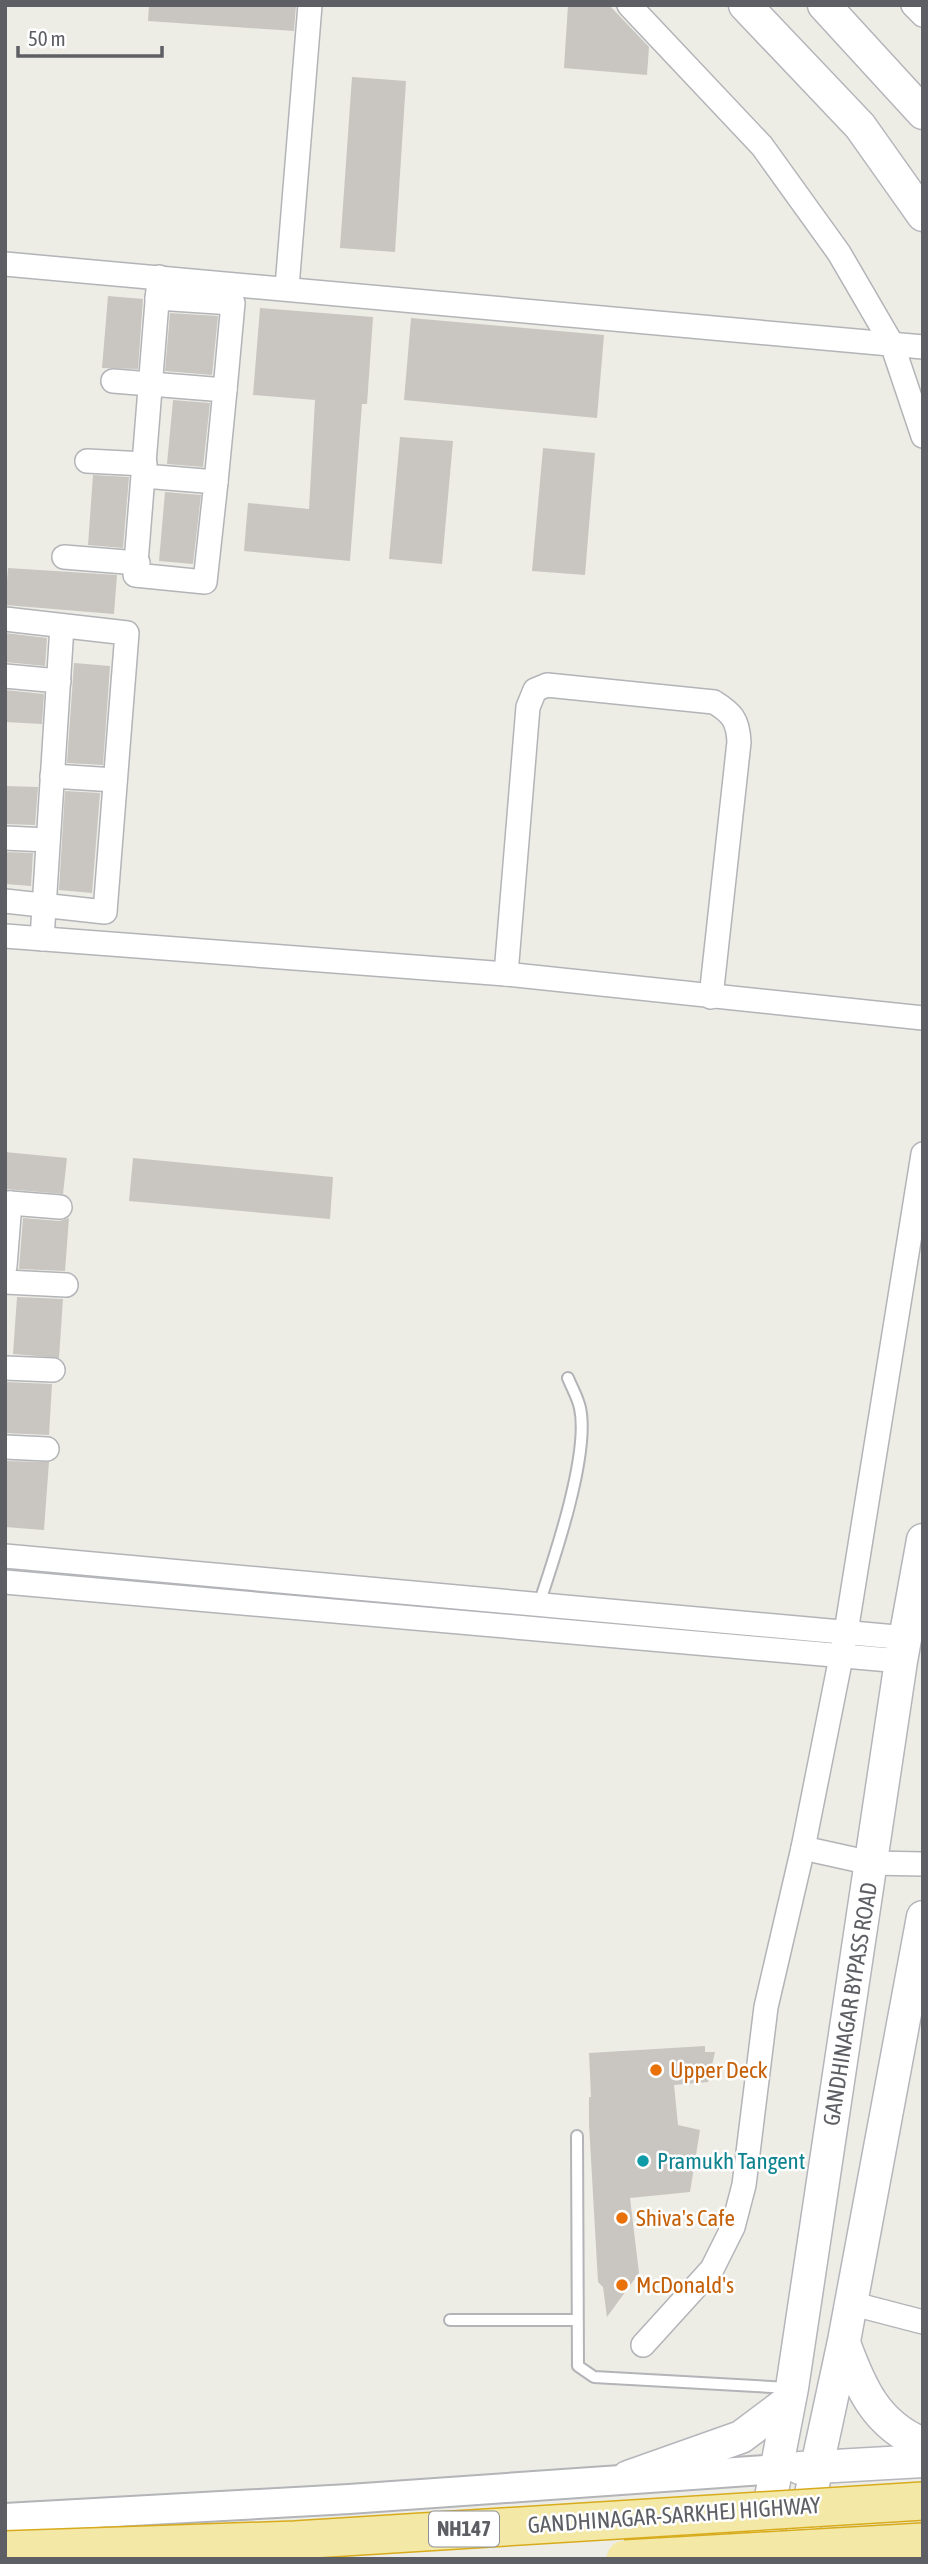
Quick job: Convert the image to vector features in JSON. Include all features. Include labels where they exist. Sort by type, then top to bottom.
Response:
[{"type":"highway","name":"GANDHINAGAR-SARKHEJ HIGHWAY","points":[[5,2550],[295,2540],[923,2501]]},
{"type":"highway","points":[[625,2559],[923,2542]]},
{"type":"main road","points":[[745,5],[860,126],[923,215]]},
{"type":"main road","points":[[824,5],[923,113]]},
{"type":"main road","name":"GANDHINAGAR BYPASS ROAD","points":[[759,2559],[791,2395],[871,1863],[923,1540]]},
{"type":"main road","points":[[797,2559],[819,2467],[844,2341],[923,1917]]},
{"type":"main road","points":[[844,2341],[859,2386],[874,2409],[891,2427],[923,2444]]},
{"type":"main road","points":[[628,2477],[741,2437],[791,2395]]},
{"type":"main road","points":[[778,2469],[923,2461]]},
{"type":"street","points":[[287,287],[310,5]]},
{"type":"street","points":[[629,5],[762,146],[839,253],[892,344],[923,436]]},
{"type":"street","points":[[914,5],[923,15]]},
{"type":"street","points":[[5,264],[158,288],[233,303],[205,582],[135,575],[158,288]]},
{"type":"street","points":[[158,288],[287,287],[923,346]]},
{"type":"street","points":[[113,380],[225,390]]},
{"type":"street","points":[[87,461],[216,482]]},
{"type":"street","points":[[64,557],[138,563]]},
{"type":"street","points":[[5,619],[127,633],[105,912],[5,901]]},
{"type":"street","points":[[42,939],[62,626]]},
{"type":"street","points":[[5,676],[58,681]]},
{"type":"street","points":[[506,974],[528,707],[535,690],[547,685],[714,702],[731,712],[738,726],[739,742],[711,996]]},
{"type":"street","points":[[52,776],[115,780]]},
{"type":"street","points":[[5,838],[48,840]]},
{"type":"street","points":[[5,936],[506,974],[923,1018]]},
{"type":"street","points":[[643,2345],[712,2269],[733,2227],[744,2185],[766,2007],[803,1848],[846,1632],[923,1154]]},
{"type":"street","points":[[5,1266],[8,1203],[60,1208]]},
{"type":"street","points":[[5,1282],[66,1286]]},
{"type":"street","points":[[5,1368],[53,1370]]},
{"type":"street","points":[[5,1447],[47,1449]]},
{"type":"street","points":[[5,1556],[846,1632],[904,1650]]},
{"type":"street","points":[[5,1582],[841,1656],[904,1650]]},
{"type":"street","points":[[803,1848],[871,1863],[923,1864]]},
{"type":"street","points":[[850,2303],[922,2317]]},
{"type":"street","points":[[5,2518],[349,2499],[628,2477],[778,2469]]},
{"type":"lane","points":[[539,1604],[558,1546],[580,1448],[580,1409],[568,1378]]},
{"type":"lane","points":[[577,2136],[578,2366],[594,2377],[791,2395]]},
{"type":"lane","points":[[450,2320],[576,2320]]},
{"type":"building","points":[[149,5],[296,5],[294,31],[148,21]]},
{"type":"building","points":[[568,5],[609,5],[649,47],[647,75],[564,68]]},
{"type":"building","points":[[352,77],[406,81],[395,252],[340,248]]},
{"type":"building","points":[[108,296],[143,299],[138,369],[102,368]]},
{"type":"building","points":[[260,308],[373,317],[367,404],[362,404],[350,561],[244,551],[248,503],[309,509],[315,400],[253,395]]},
{"type":"building","points":[[170,313],[218,316],[212,375],[165,371]]},
{"type":"building","points":[[411,318],[604,335],[597,418],[404,400]]},
{"type":"building","points":[[173,400],[210,403],[203,467],[167,464]]},
{"type":"building","points":[[400,437],[453,441],[442,564],[389,559]]},
{"type":"building","points":[[543,448],[595,453],[585,575],[532,571]]},
{"type":"building","points":[[93,475],[129,477],[123,548],[88,545]]},
{"type":"building","points":[[165,492],[201,495],[193,564],[159,561]]},
{"type":"building","points":[[8,568],[117,575],[114,614],[5,605]]},
{"type":"building","points":[[5,633],[47,638],[45,666],[5,662]]},
{"type":"building","points":[[74,663],[110,666],[103,765],[67,763]]},
{"type":"building","points":[[5,690],[44,694],[42,724],[5,722]]},
{"type":"building","points":[[5,786],[38,787],[35,825],[5,824]]},
{"type":"building","points":[[65,791],[100,793],[92,893],[59,890]]},
{"type":"building","points":[[5,852],[33,853],[31,886],[5,884]]},
{"type":"building","points":[[5,1152],[67,1158],[63,1194],[5,1189]]},
{"type":"building","points":[[133,1158],[333,1177],[330,1219],[129,1201]]},
{"type":"building","points":[[23,1218],[59,1221],[69,1218],[65,1271],[19,1269]]},
{"type":"building","points":[[17,1297],[63,1299],[59,1358],[13,1354]]},
{"type":"building","points":[[6,1382],[52,1384],[49,1435],[5,1433]]},
{"type":"building","points":[[5,1461],[49,1462],[44,1530],[5,1527]]},
{"type":"building","name":"Pramukh Tangent","points":[[705,2046],[705,2052],[715,2052],[708,2082],[674,2085],[678,2125],[700,2130],[690,2192],[630,2198],[639,2273],[607,2317],[603,2287],[598,2282],[589,2124],[589,2053]]},
{"type":"place","name":"Upper Deck","points":[[656,2070]]},
{"type":"place","name":"Pramukh Tangent","points":[[643,2161]]},
{"type":"place","name":"Shiva's Cafe","points":[[622,2218]]},
{"type":"place","name":"McDonald's","points":[[622,2285]]}]
